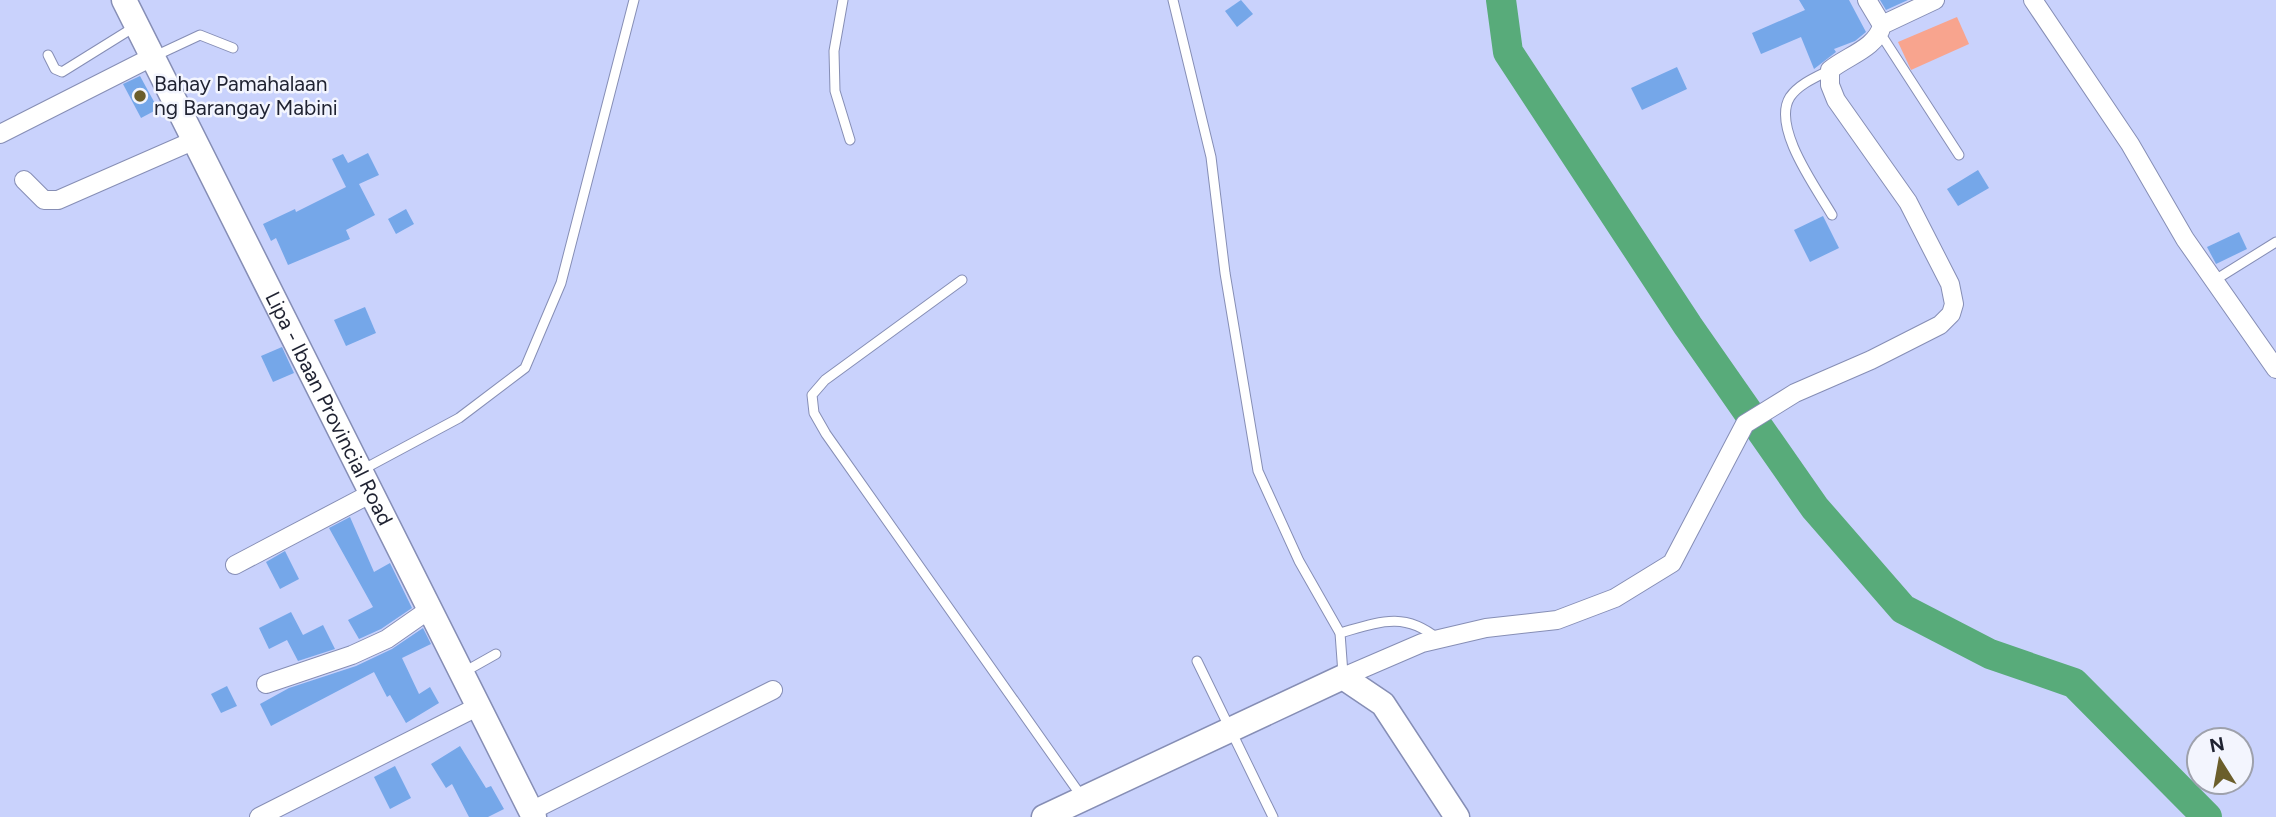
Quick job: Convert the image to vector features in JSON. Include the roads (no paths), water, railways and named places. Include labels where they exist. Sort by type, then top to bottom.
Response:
[{"type":"main road","name":"Lipa - Ibaan Provincial Road","points":[[124,0],[533,814]]},
{"type":"main road","points":[[1057,814],[1083,798],[1343,677],[1383,704],[1457,817]]},
{"type":"street","points":[[1867,0],[1881,29]]},
{"type":"street","points":[[1343,677],[1422,643],[1486,628],[1557,620],[1615,598],[1672,563],[1745,424],[1795,393],[1940,325],[1951,314],[1954,304],[1950,284],[1908,202],[1836,100],[1830,85],[1830,70],[1870,45],[1881,29],[1935,0]]},
{"type":"street","points":[[2033,0],[2130,144],[2185,239],[2276,369]]},
{"type":"street","points":[[0,134],[154,56]]},
{"type":"street","points":[[24,180],[44,200],[58,200],[195,140]]},
{"type":"street","points":[[235,565],[370,494]]},
{"type":"street","points":[[266,684],[352,655],[387,639],[430,609]]},
{"type":"street","points":[[533,814],[773,690]]},
{"type":"street","points":[[259,817],[479,706]]},
{"type":"lane","points":[[361,470],[459,418],[524,368],[561,283],[634,0]]},
{"type":"lane","points":[[843,0],[834,51],[835,91],[850,140]]},
{"type":"lane","points":[[1172,0],[1211,157],[1225,273],[1258,471],[1299,561],[1339,634],[1343,677]]},
{"type":"lane","points":[[48,55],[55,69],[62,72],[137,26]]},
{"type":"lane","points":[[1881,29],[1959,155]]},
{"type":"lane","points":[[154,56],[200,35],[233,48]]},
{"type":"lane","points":[[1830,70],[1804,83],[1789,98],[1785,117],[1791,142],[1832,215]]},
{"type":"lane","points":[[2215,280],[2276,242]]},
{"type":"lane","points":[[962,280],[825,380],[812,395],[814,412],[826,434],[1083,798]]},
{"type":"lane","points":[[1339,634],[1378,622],[1399,622],[1419,624],[1438,639]]},
{"type":"lane","points":[[462,673],[496,654]]},
{"type":"lane","points":[[1197,662],[1273,817]]},
{"type":"waterway","points":[[1501,0],[1508,52],[1688,326],[1815,508],[1903,609],[1990,654],[2074,683],[2207,817]]},
{"type":"place","name":"Bahay Pamahalaan ng Barangay Mabini","points":[[140,96]]}]
